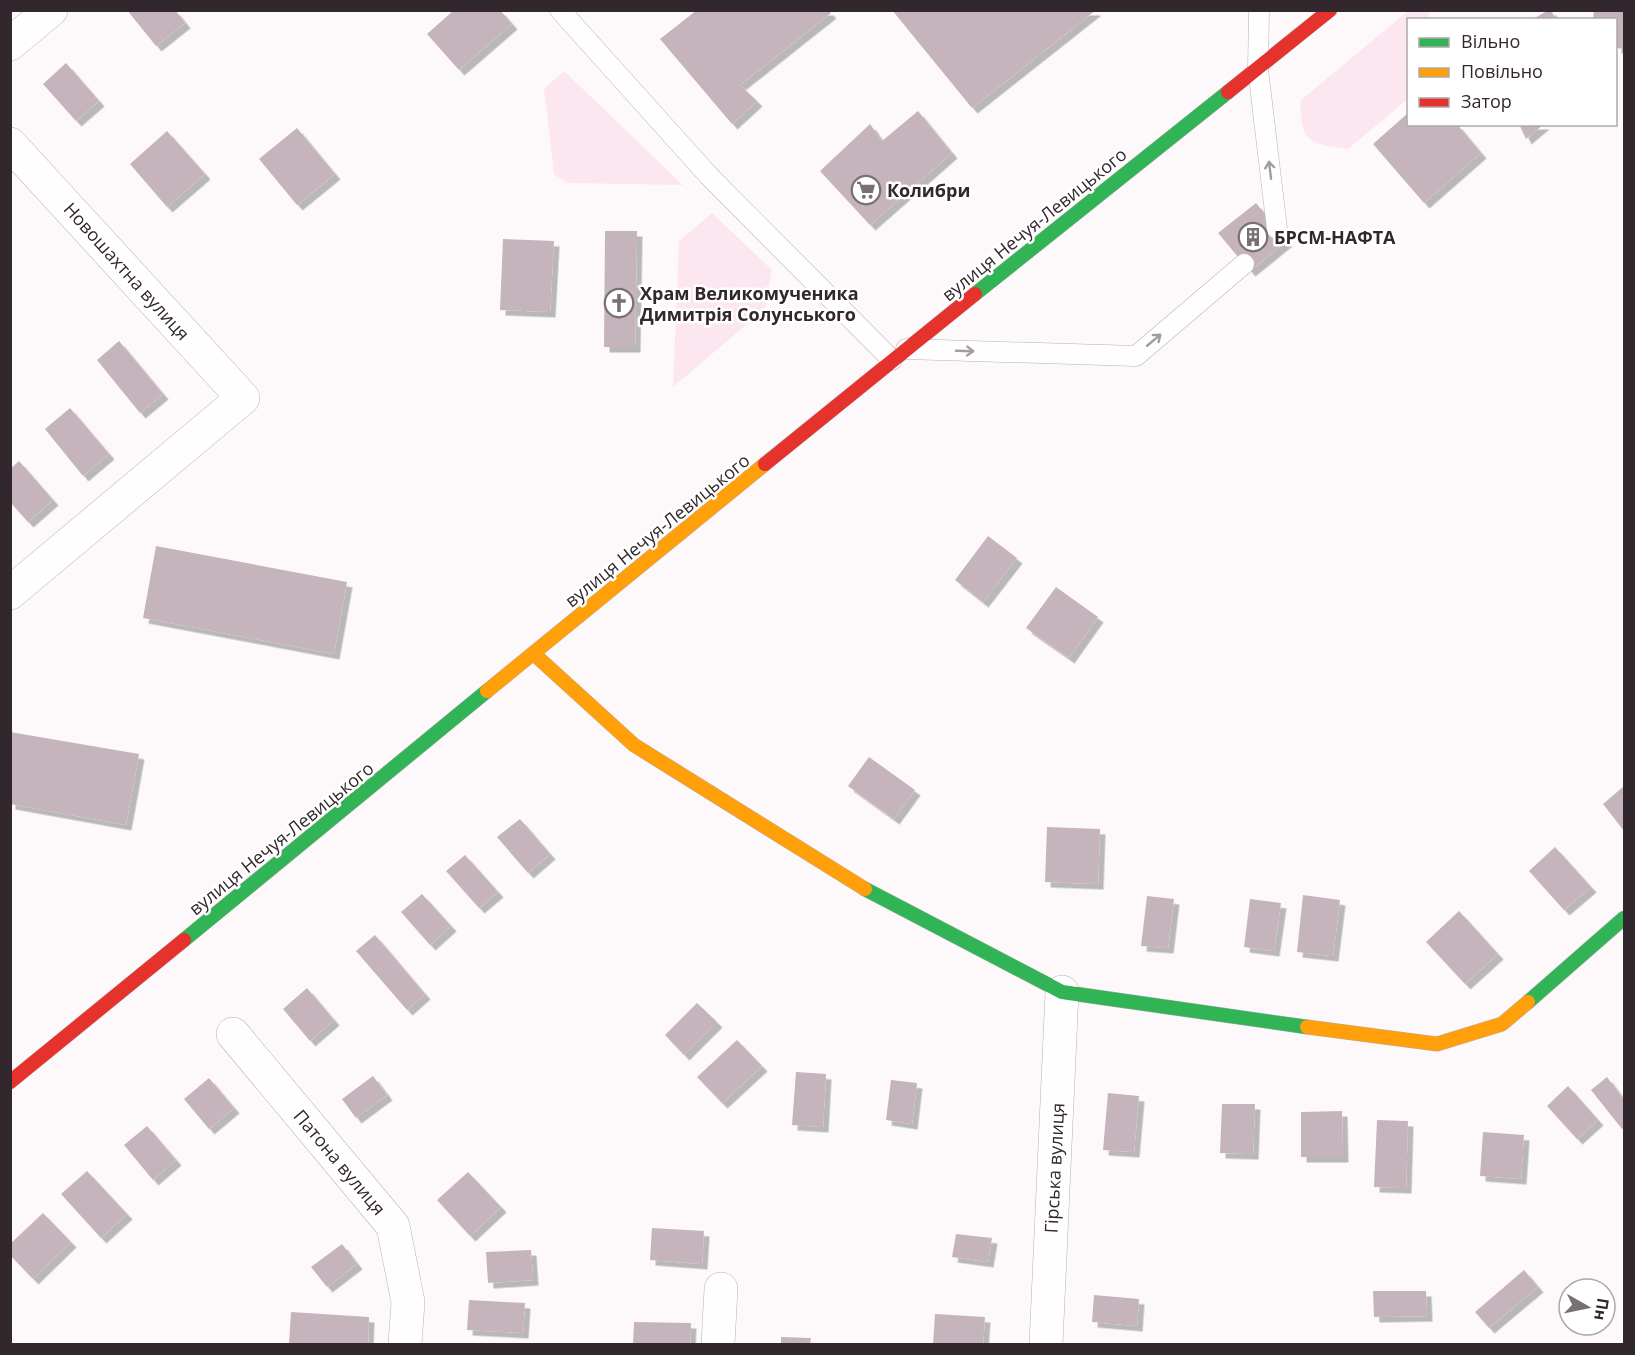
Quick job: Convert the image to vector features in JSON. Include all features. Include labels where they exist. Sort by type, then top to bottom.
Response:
[{"type":"main road","name":"вулиця Нечуя-Левицького","points":[[10,1082],[899,354],[1330,10]]},
{"type":"main road","points":[[534,654],[634,745],[859,886],[1062,992],[1228,1017],[1437,1044],[1502,1024],[1624,918]]},
{"type":"street","points":[[10,44],[51,10]]},
{"type":"street","name":"Новошахтна вулиця","points":[[10,144],[243,398],[10,593]]},
{"type":"street","name":"Гірська вулиця","points":[[1046,1344],[1062,992]]},
{"type":"street","name":"Патона вулиця","points":[[233,1034],[393,1226],[408,1302],[405,1344]]},
{"type":"street","points":[[718,1344],[721,1289]]},
{"type":"lane","points":[[560,10],[709,176],[899,354],[1136,356],[1244,264]]},
{"type":"lane","points":[[1259,10],[1258,69],[1277,229]]},
{"type":"shaded area","points":[[1409,10],[1428,11],[1430,18],[1407,18],[1407,100],[1348,149],[1316,143],[1309,139],[1302,125],[1301,100]]},
{"type":"shaded area","points":[[564,71],[683,185],[567,183],[554,174],[544,89]]},
{"type":"shaded area","points":[[712,213],[772,270],[765,309],[673,387],[679,241]]},
{"type":"building","points":[[127,10],[175,10],[185,23],[156,46]]},
{"type":"building","points":[[454,10],[500,10],[512,24],[459,70],[427,34]]},
{"type":"building","points":[[697,10],[828,10],[831,13],[740,85],[757,101],[732,124],[660,39]]},
{"type":"building","points":[[892,10],[1096,10],[972,108]]},
{"type":"building","points":[[1549,10],[1555,18],[1535,18]]},
{"type":"building","points":[[1594,10],[1624,10],[1624,49],[1617,48],[1617,18],[1593,18]]},
{"type":"building","points":[[66,63],[99,101],[76,121],[43,84]]},
{"type":"building","points":[[918,111],[952,153],[870,225],[820,171],[870,124],[882,141]]},
{"type":"building","points":[[1407,114],[1407,126],[1459,126],[1481,153],[1424,203],[1373,144]]},
{"type":"building","points":[[1520,126],[1542,126],[1526,139]]},
{"type":"building","points":[[297,128],[335,174],[297,205],[259,159]]},
{"type":"building","points":[[167,131],[205,174],[167,207],[130,164]]},
{"type":"building","name":"БРСМ-НАФТА","points":[[1256,203],[1287,241],[1250,271],[1218,233]]},
{"type":"building","points":[[605,231],[637,231],[635,347],[604,347]]},
{"type":"building","points":[[503,239],[554,241],[550,312],[500,310]]},
{"type":"building","points":[[119,341],[163,394],[140,413],[97,360]]},
{"type":"building","points":[[70,408],[109,454],[83,476],[45,429]]},
{"type":"building","points":[[19,461],[53,500],[28,522],[10,502],[10,469]]},
{"type":"building","points":[[988,536],[1017,558],[983,602],[955,580]]},
{"type":"building","points":[[156,546],[347,582],[334,654],[143,618]]},
{"type":"building","points":[[1056,587],[1098,617],[1069,658],[1026,628]]},
{"type":"building","points":[[10,732],[139,754],[126,825],[10,804]]},
{"type":"building","points":[[869,757],[915,790],[894,819],[848,786]]},
{"type":"building","points":[[1624,786],[1624,831],[1603,804]]},
{"type":"building","points":[[520,819],[550,854],[528,873],[497,837]]},
{"type":"building","points":[[1047,827],[1100,829],[1098,884],[1045,882]]},
{"type":"building","points":[[1555,847],[1591,887],[1564,910],[1529,871]]},
{"type":"building","points":[[465,855],[498,892],[479,908],[446,871]]},
{"type":"building","points":[[422,894],[451,926],[430,945],[401,912]]},
{"type":"building","points":[[1303,895],[1340,900],[1333,956],[1297,952]]},
{"type":"building","points":[[1147,896],[1174,899],[1168,948],[1141,946]]},
{"type":"building","points":[[1250,899],[1281,903],[1274,951],[1244,947]]},
{"type":"building","points":[[1459,911],[1498,954],[1465,984],[1426,942]]},
{"type":"building","points":[[375,935],[425,994],[407,1010],[356,951]]},
{"type":"building","points":[[307,988],[334,1020],[310,1041],[283,1009]]},
{"type":"building","points":[[697,1003],[717,1022],[684,1055],[665,1035]]},
{"type":"building","points":[[737,1040],[762,1066],[722,1103],[697,1077]]},
{"type":"building","points":[[796,1072],[826,1074],[823,1127],[792,1125]]},
{"type":"building","points":[[373,1076],[387,1095],[356,1118],[342,1099]]},
{"type":"building","points":[[1607,1077],[1624,1100],[1624,1127],[1622,1129],[1591,1090]]},
{"type":"building","points":[[209,1078],[234,1108],[209,1129],[184,1099]]},
{"type":"building","points":[[891,1080],[917,1083],[912,1124],[886,1120]]},
{"type":"building","points":[[1568,1086],[1598,1120],[1577,1139],[1547,1106]]},
{"type":"building","points":[[1108,1093],[1139,1096],[1134,1152],[1103,1150]]},
{"type":"building","points":[[1222,1104],[1255,1104],[1253,1154],[1220,1153]]},
{"type":"building","points":[[1342,1111],[1343,1157],[1301,1157],[1301,1112]]},
{"type":"building","points":[[1377,1120],[1408,1121],[1406,1188],[1374,1187]]},
{"type":"building","points":[[147,1126],[176,1160],[153,1180],[124,1145]]},
{"type":"building","points":[[1483,1132],[1524,1135],[1521,1179],[1480,1176]]},
{"type":"building","points":[[87,1171],[127,1214],[101,1238],[61,1194]]},
{"type":"building","points":[[468,1172],[501,1207],[470,1236],[437,1200]]},
{"type":"building","points":[[43,1213],[71,1242],[33,1279],[10,1255],[10,1244]]},
{"type":"building","points":[[652,1228],[704,1231],[702,1264],[650,1260]]},
{"type":"building","points":[[956,1234],[992,1238],[988,1262],[952,1257]]},
{"type":"building","points":[[342,1244],[357,1264],[327,1287],[311,1267]]},
{"type":"building","points":[[531,1250],[533,1280],[488,1283],[486,1252]]},
{"type":"building","points":[[1524,1270],[1538,1287],[1489,1328],[1475,1312]]},
{"type":"building","points":[[1373,1291],[1426,1291],[1427,1316],[1374,1317]]},
{"type":"building","points":[[1094,1295],[1139,1299],[1137,1326],[1092,1322]]},
{"type":"building","points":[[469,1300],[525,1303],[523,1333],[467,1330]]},
{"type":"building","points":[[291,1312],[369,1317],[368,1344],[289,1344]]},
{"type":"building","points":[[935,1314],[985,1317],[983,1344],[933,1344]]},
{"type":"building","points":[[634,1322],[691,1323],[690,1344],[633,1344]]},
{"type":"building","points":[[781,1337],[811,1338],[810,1344],[781,1344]]},
{"type":"traffic: fast","points":[[975,294],[1228,92]]},
{"type":"traffic: fast","points":[[184,940],[487,691]]},
{"type":"traffic: fast","points":[[865,889],[1062,992],[1307,1027]]},
{"type":"traffic: fast","points":[[1528,1002],[1624,918]]},
{"type":"traffic: slow","points":[[487,691],[765,464]]},
{"type":"traffic: slow","points":[[534,654],[634,745],[865,889]]},
{"type":"traffic: slow","points":[[1307,1027],[1437,1044],[1502,1024],[1528,1002]]},
{"type":"traffic: jam","points":[[1228,92],[1330,10]]},
{"type":"traffic: jam","points":[[765,464],[975,294]]},
{"type":"traffic: jam","points":[[10,1082],[184,940]]},
{"type":"place","name":"Колибри","points":[[866,190]]},
{"type":"place","name":"БРСМ-НАФТА","points":[[1253,237]]},
{"type":"place","name":"Храм Великомученика Димитрія Солунського","points":[[619,303]]}]
